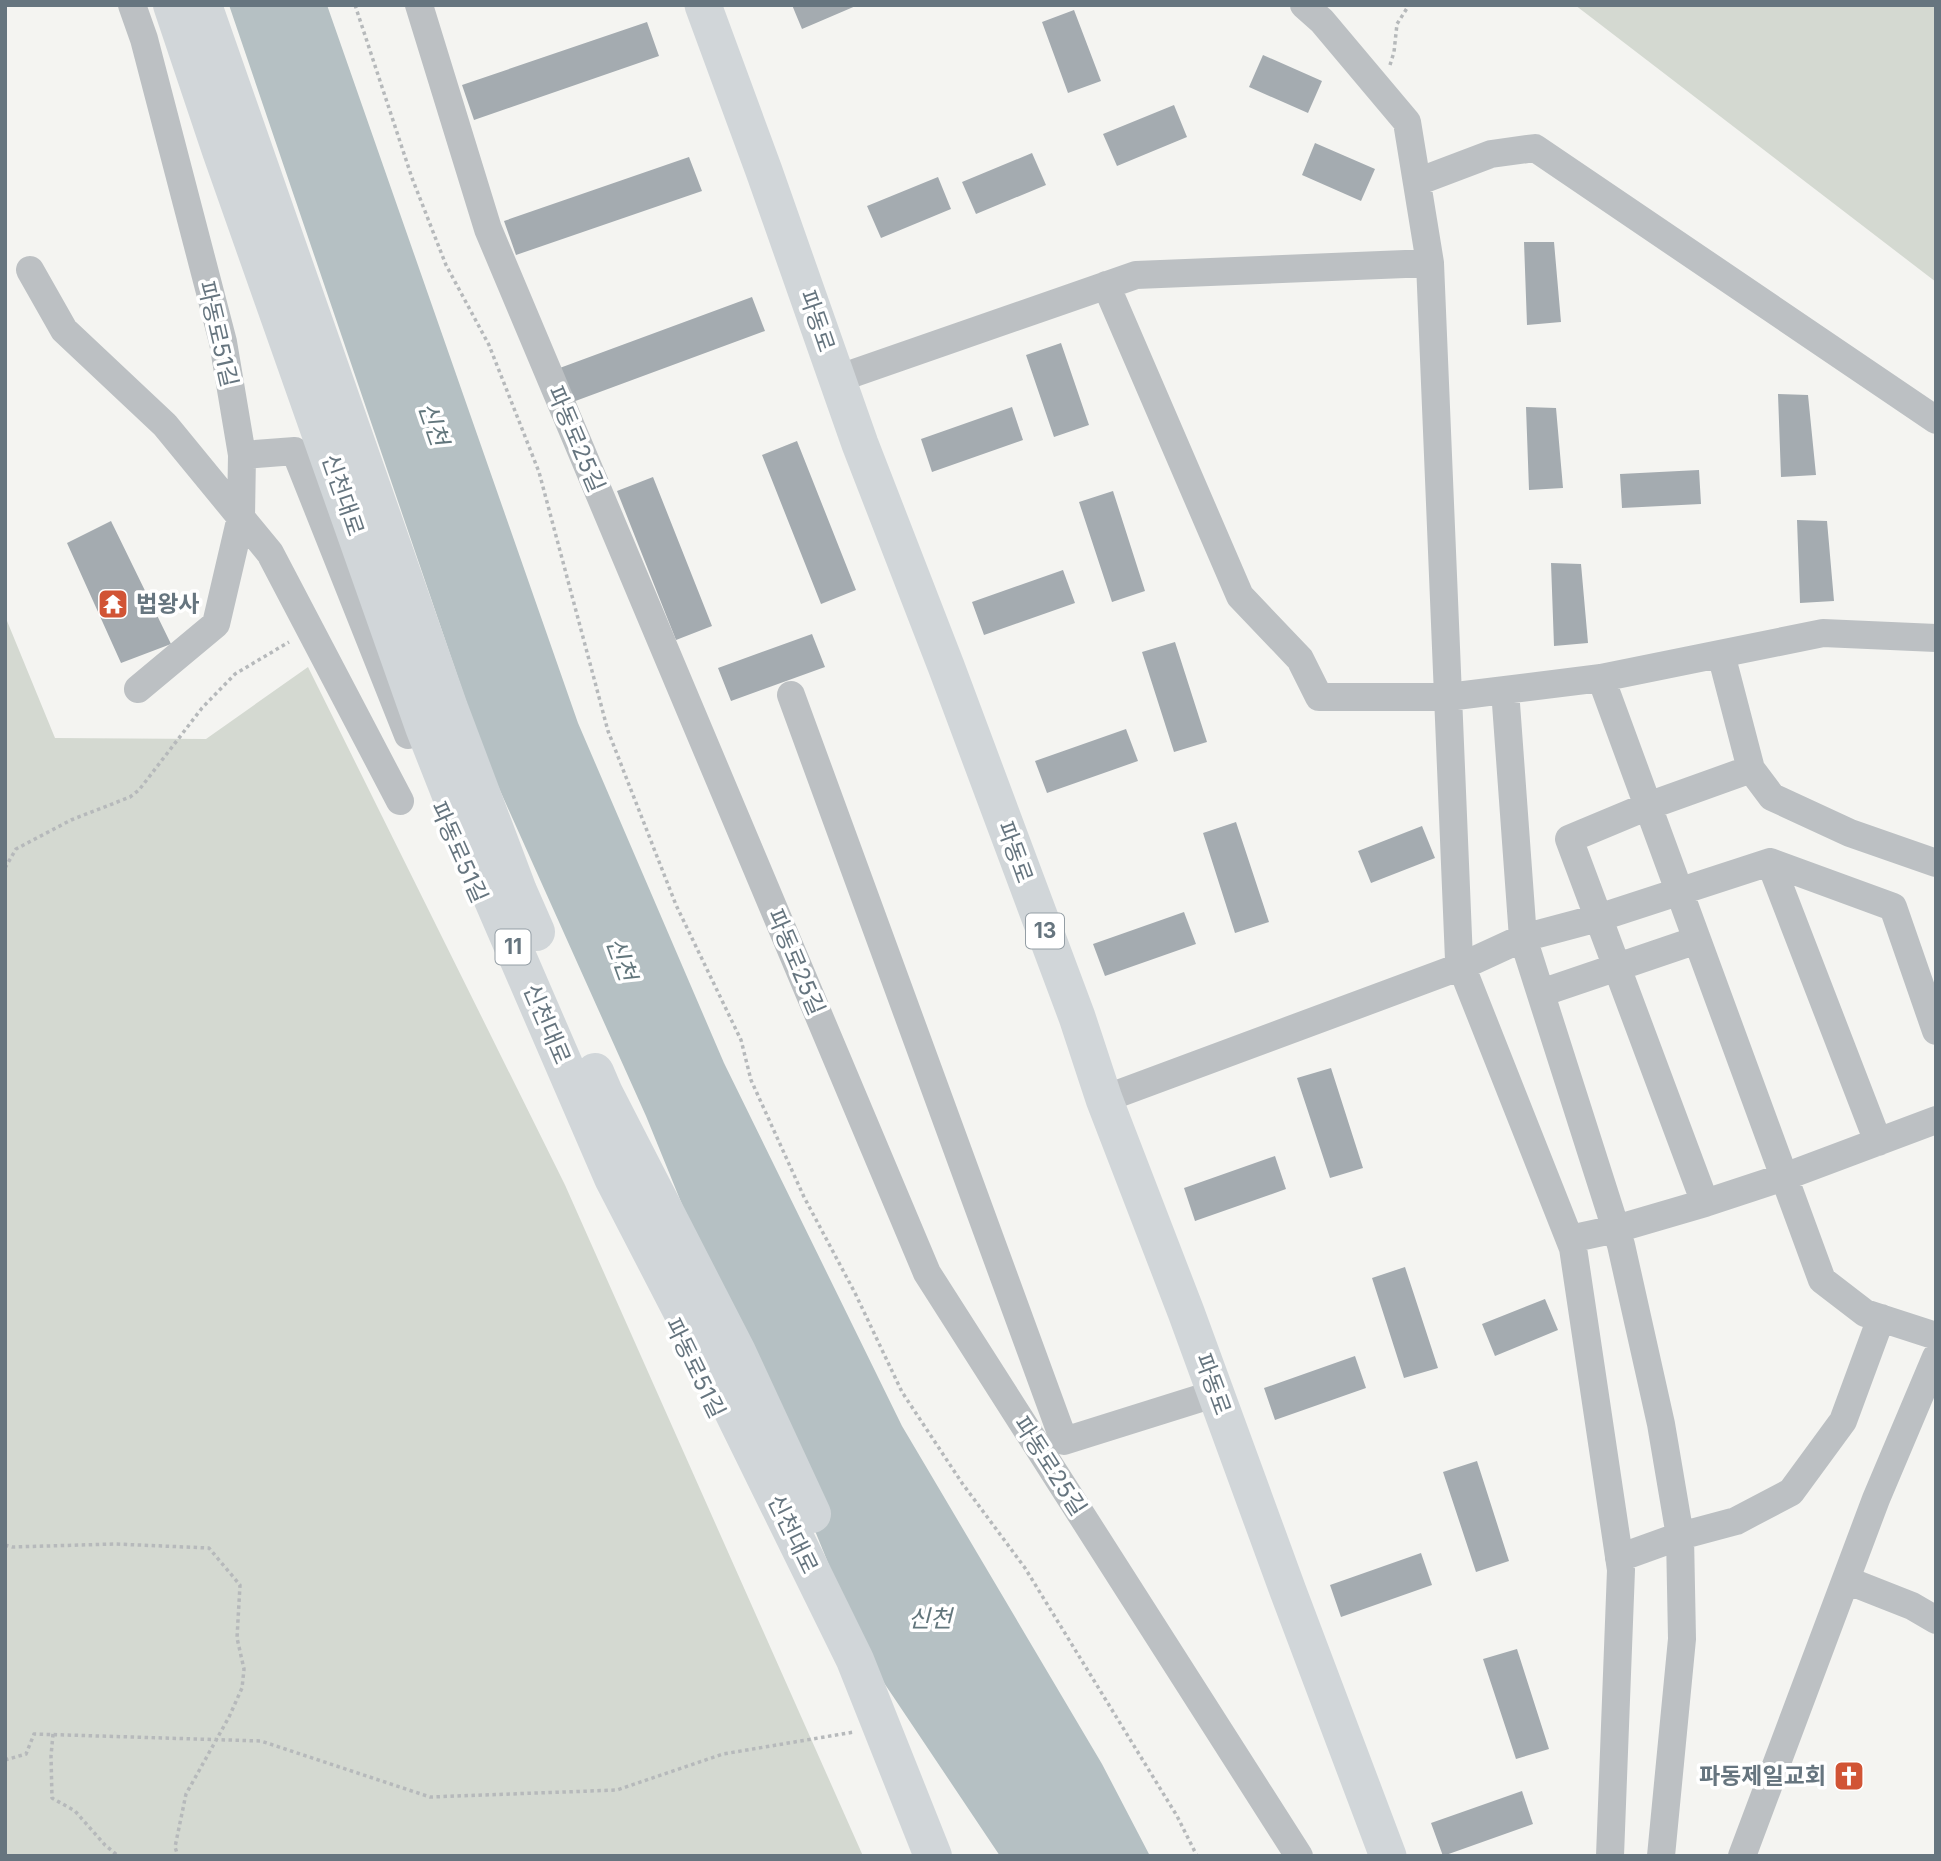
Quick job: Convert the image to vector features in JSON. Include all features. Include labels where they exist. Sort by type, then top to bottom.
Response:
[{"type":"highway","name":"신천대로","points":[[172,5],[420,713],[486,884],[613,1178],[722,1389],[855,1660],[933,1856]]},
{"type":"highway","name":"신천대로","points":[[203,5],[449,709],[518,891],[604,1093],[737,1352],[887,1674],[961,1856]]},
{"type":"main road","name":"파동로","points":[[703,5],[860,444],[946,666],[1067,991],[1104,1099],[1217,1393],[1388,1856]]},
{"type":"street","name":"파동로51길","points":[[132,5],[144,39],[223,342],[242,455],[295,451],[414,750],[620,1213],[830,1643],[875,1729],[899,1803],[943,1856]]},
{"type":"street","name":"파동로25길","points":[[419,5],[488,229],[927,1273],[1051,1444],[1299,1856]]},
{"type":"street","points":[[1304,5],[1322,21],[1407,122],[1417,182],[1430,264],[1459,960],[1573,1248],[1621,1570],[1610,1856]]},
{"type":"street","points":[[1417,182],[1491,154],[1535,148],[1936,420]]},
{"type":"street","points":[[837,379],[1136,275],[1430,264]]},
{"type":"street","points":[[30,270],[64,330],[165,425],[270,553],[400,801]]},
{"type":"street","points":[[1106,285],[1240,596],[1300,659],[1319,696],[1448,697],[1505,690],[1601,678],[1823,633],[1936,638]]},
{"type":"street","points":[[138,689],[216,624],[241,516],[242,455]]},
{"type":"street","points":[[1721,654],[1751,768],[1772,797],[1850,833],[1936,863]]},
{"type":"street","points":[[1601,678],[1822,1280],[1865,1313],[1936,1336]]},
{"type":"street","points":[[1505,690],[1523,938],[1622,1245],[1661,1424],[1680,1536],[1682,1639],[1661,1856]]},
{"type":"street","points":[[790,695],[1051,1444],[1217,1393]]},
{"type":"street","points":[[1705,1203],[1569,839],[1751,768]]},
{"type":"street","points":[[1104,1099],[1462,966],[1523,938],[1598,918],[1770,862],[1893,907],[1936,1031]]},
{"type":"street","points":[[1770,862],[1878,1142]]},
{"type":"street","points":[[1541,993],[1697,940]]},
{"type":"street","points":[[1570,1239],[1616,1229],[1705,1203],[1784,1177],[1936,1120]]},
{"type":"street","points":[[1619,1558],[1680,1536],[1736,1521],[1791,1492],[1843,1421],[1881,1318]]},
{"type":"street","points":[[1742,1856],[1877,1499],[1936,1357]]},
{"type":"street","points":[[1846,1580],[1912,1606],[1936,1620]]},
{"type":"path","points":[[355,5],[412,178],[446,265],[489,345],[540,472],[608,731],[676,905],[741,1040],[751,1080],[799,1185],[902,1391],[962,1483],[1025,1568],[1177,1816],[1197,1856]]},
{"type":"path","points":[[1381,92],[1394,52],[1396,24],[1409,5]]},
{"type":"path","points":[[5,868],[16,849],[71,820],[130,797],[139,790],[202,709],[235,674],[294,640],[312,633]]},
{"type":"path","points":[[5,1545],[115,1544],[209,1548],[240,1584],[237,1638],[244,1669],[242,1688],[186,1794],[175,1847],[178,1856]]},
{"type":"path","points":[[5,1760],[26,1754],[34,1734],[261,1741],[430,1797],[617,1790],[723,1754],[875,1729]]},
{"type":"path","points":[[53,1734],[52,1798],[75,1811],[118,1856]]},
{"type":"shaded area","points":[[1575,5],[1936,5],[1936,282]]},
{"type":"shaded area","points":[[5,616],[55,738],[206,739],[308,667],[565,1185],[863,1856],[5,1856]]},
{"type":"water","name":"신천","points":[[229,5],[327,5],[578,723],[724,1063],[902,1426],[1102,1764],[1150,1856],[1000,1856],[866,1656],[646,1116],[485,757]]},
{"type":"building","points":[[792,5],[858,5],[802,29]]},
{"type":"building","points":[[1074,10],[1101,81],[1068,93],[1042,22]]},
{"type":"building","points":[[647,22],[659,56],[474,120],[462,85]]},
{"type":"building","points":[[1263,55],[1322,81],[1308,113],[1249,87]]},
{"type":"building","points":[[1174,105],[1187,137],[1117,166],[1103,134]]},
{"type":"building","points":[[1315,143],[1375,169],[1361,201],[1302,175]]},
{"type":"building","points":[[1032,153],[1046,185],[976,214],[962,182]]},
{"type":"building","points":[[689,157],[702,191],[516,255],[504,221]]},
{"type":"building","points":[[938,177],[951,209],[881,238],[867,206]]},
{"type":"building","points":[[1524,242],[1554,242],[1561,322],[1527,325]]},
{"type":"building","points":[[752,297],[765,331],[570,403],[557,369]]},
{"type":"building","points":[[1061,343],[1089,425],[1054,437],[1026,355]]},
{"type":"building","points":[[1778,394],[1808,395],[1816,475],[1781,477]]},
{"type":"building","points":[[1012,407],[1023,440],[932,472],[921,439]]},
{"type":"building","points":[[1526,407],[1556,408],[1563,488],[1529,490]]},
{"type":"building","points":[[797,441],[856,590],[821,604],[762,455]]},
{"type":"building","points":[[1699,470],[1701,504],[1622,508],[1620,474]]},
{"type":"building","points":[[653,477],[712,626],[676,640],[617,491]]},
{"type":"building","points":[[1113,491],[1145,591],[1112,602],[1079,502]]},
{"type":"building","points":[[1797,520],[1827,521],[1834,601],[1800,603]]},
{"type":"building","points":[[111,521],[171,644],[121,663],[67,543]]},
{"type":"building","points":[[1551,563],[1581,564],[1588,643],[1554,646]]},
{"type":"building","points":[[1063,570],[1075,603],[984,635],[972,602]]},
{"type":"building","points":[[812,634],[825,667],[731,701],[718,668]]},
{"type":"building","points":[[1175,642],[1207,742],[1174,752],[1142,652]]},
{"type":"building","points":[[1126,729],[1138,761],[1047,793],[1035,761]]},
{"type":"building","points":[[1236,822],[1269,922],[1235,933],[1203,833]]},
{"type":"building","points":[[1422,826],[1435,858],[1371,883],[1358,851]]},
{"type":"building","points":[[1184,912],[1196,944],[1105,976],[1093,944]]},
{"type":"building","points":[[1331,1068],[1363,1168],[1330,1178],[1297,1078]]},
{"type":"building","points":[[1275,1156],[1286,1189],[1195,1221],[1184,1188]]},
{"type":"building","points":[[1405,1267],[1438,1368],[1404,1378],[1372,1278]]},
{"type":"building","points":[[1545,1299],[1558,1330],[1495,1356],[1482,1324]]},
{"type":"building","points":[[1355,1356],[1366,1388],[1275,1420],[1264,1388]]},
{"type":"building","points":[[1477,1461],[1509,1561],[1476,1572],[1443,1472]]},
{"type":"building","points":[[1421,1553],[1432,1585],[1341,1617],[1330,1585]]},
{"type":"building","points":[[1517,1649],[1549,1749],[1516,1759],[1483,1659]]},
{"type":"building","points":[[1522,1791],[1533,1824],[1443,1856],[1431,1823]]},
{"type":"place","name":"법왕사","points":[[113,604]]},
{"type":"place","name":"파동제일교회","points":[[1849,1776]]}]
